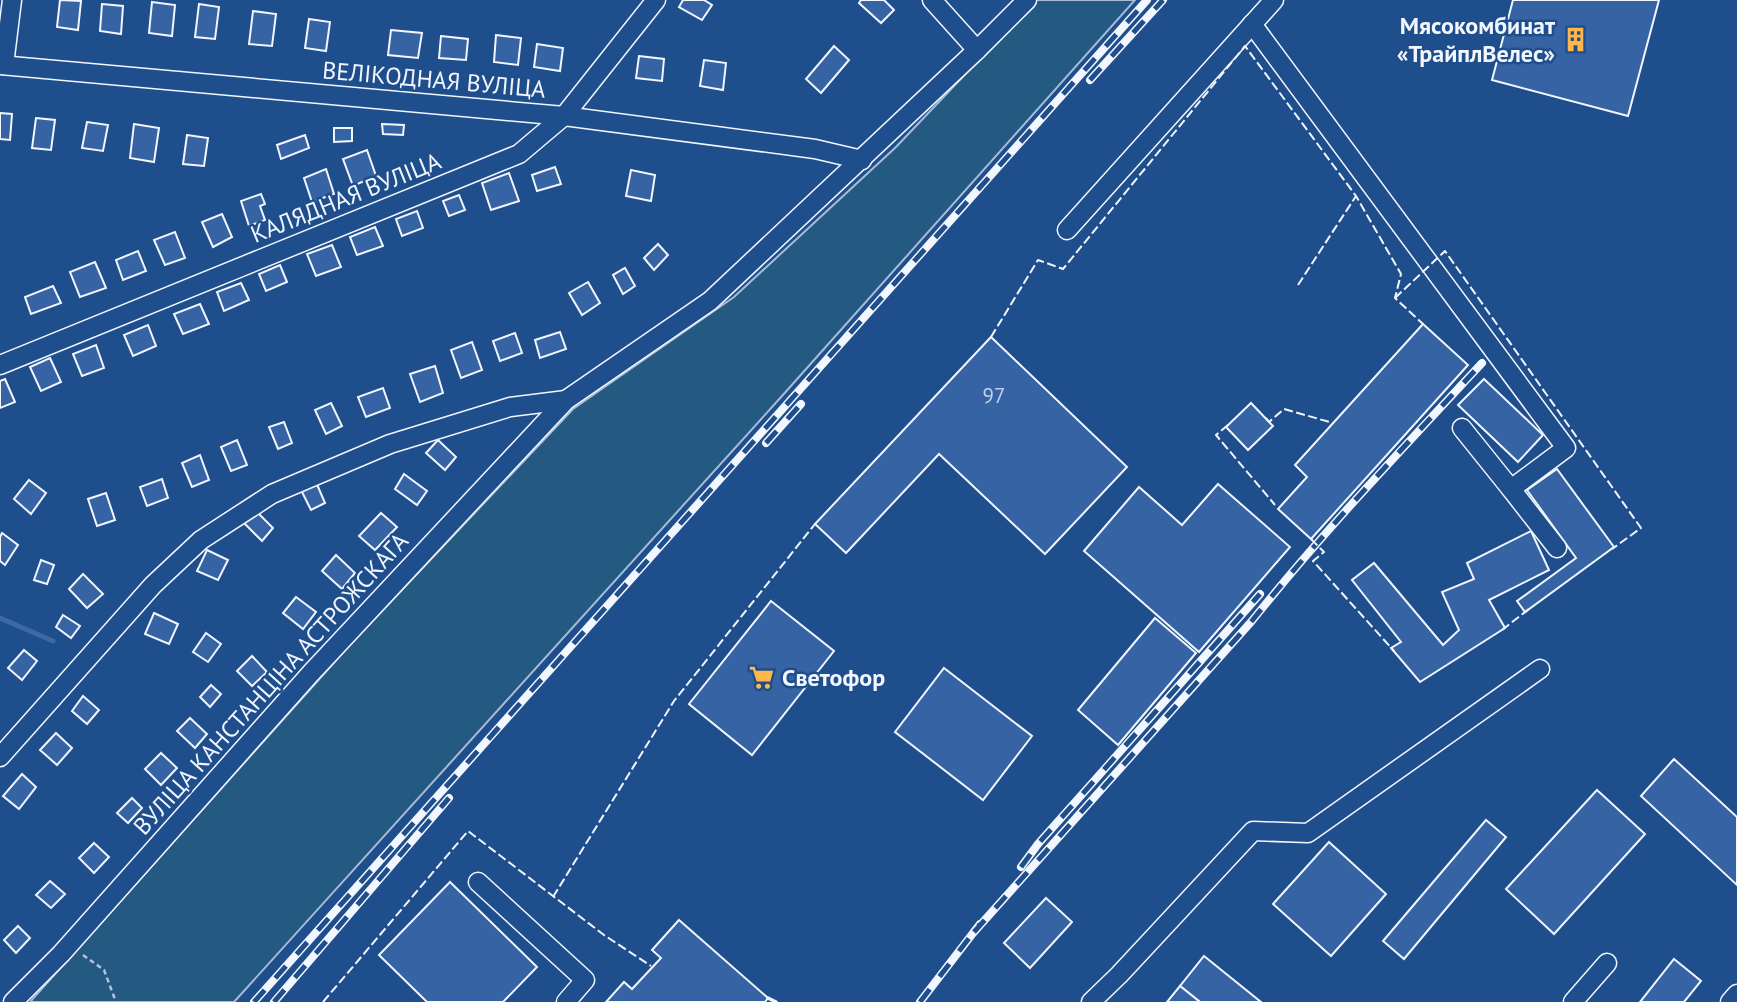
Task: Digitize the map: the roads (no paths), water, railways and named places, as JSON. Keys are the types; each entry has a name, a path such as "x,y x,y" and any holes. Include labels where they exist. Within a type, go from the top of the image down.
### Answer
{"street":[{"path":"2,65 12,0"},
{"name":"КАЛЯДНАЯ ВУЛІЦА","path":"5,360 519,154 565,116 656,0"},
{"path":"932,0 977,50"},
{"name":"ВУЛІЦА КАНСТАНЦІНА АСТРОЖСКАГА","path":"12,1002 61,954 311,673 566,400 710,301 862,160 1027,0"},
{"path":"1067,230 1274,0"},
{"path":"1252,24 1566,448 1511,489"},
{"name":"ВЕЛІКОДНАЯ ВУЛІЦА","path":"2,65 565,116 815,149 862,160"},
{"name":"ВУЛІЦА КАНСТАНЦІНА АСТРОЖСКАГА","path":"0,757 153,585 201,540 272,494 390,444 510,407 566,400"},
{"path":"1462,428 1557,548"},
{"path":"1091,1002 1253,831 1308,833 1540,669"},
{"path":"478,882 585,980 566,1002"},
{"path":"1573,1002 1607,963"},
{"path":"0,993 12,1002"},
{"path":"1730,1002 1737,994"}],"waterway":[{"path":"0,618 53,641"}],"railway":[{"path":"254,1002 1147,0"},
{"path":"1090,80 1163,0"},
{"path":"974,932 1251,622 1335,523 1482,363"},
{"path":"766,443 801,404"},
{"path":"1021,867 1038,844 1260,594"},
{"path":"274,1002 449,798"},
{"path":"920,1002 980,924"}],"place":[{"name":"Мясокомбинат «ТрайплВелес»","path":"1575,40"},
{"name":"Светофор","path":"762,678"}]}
